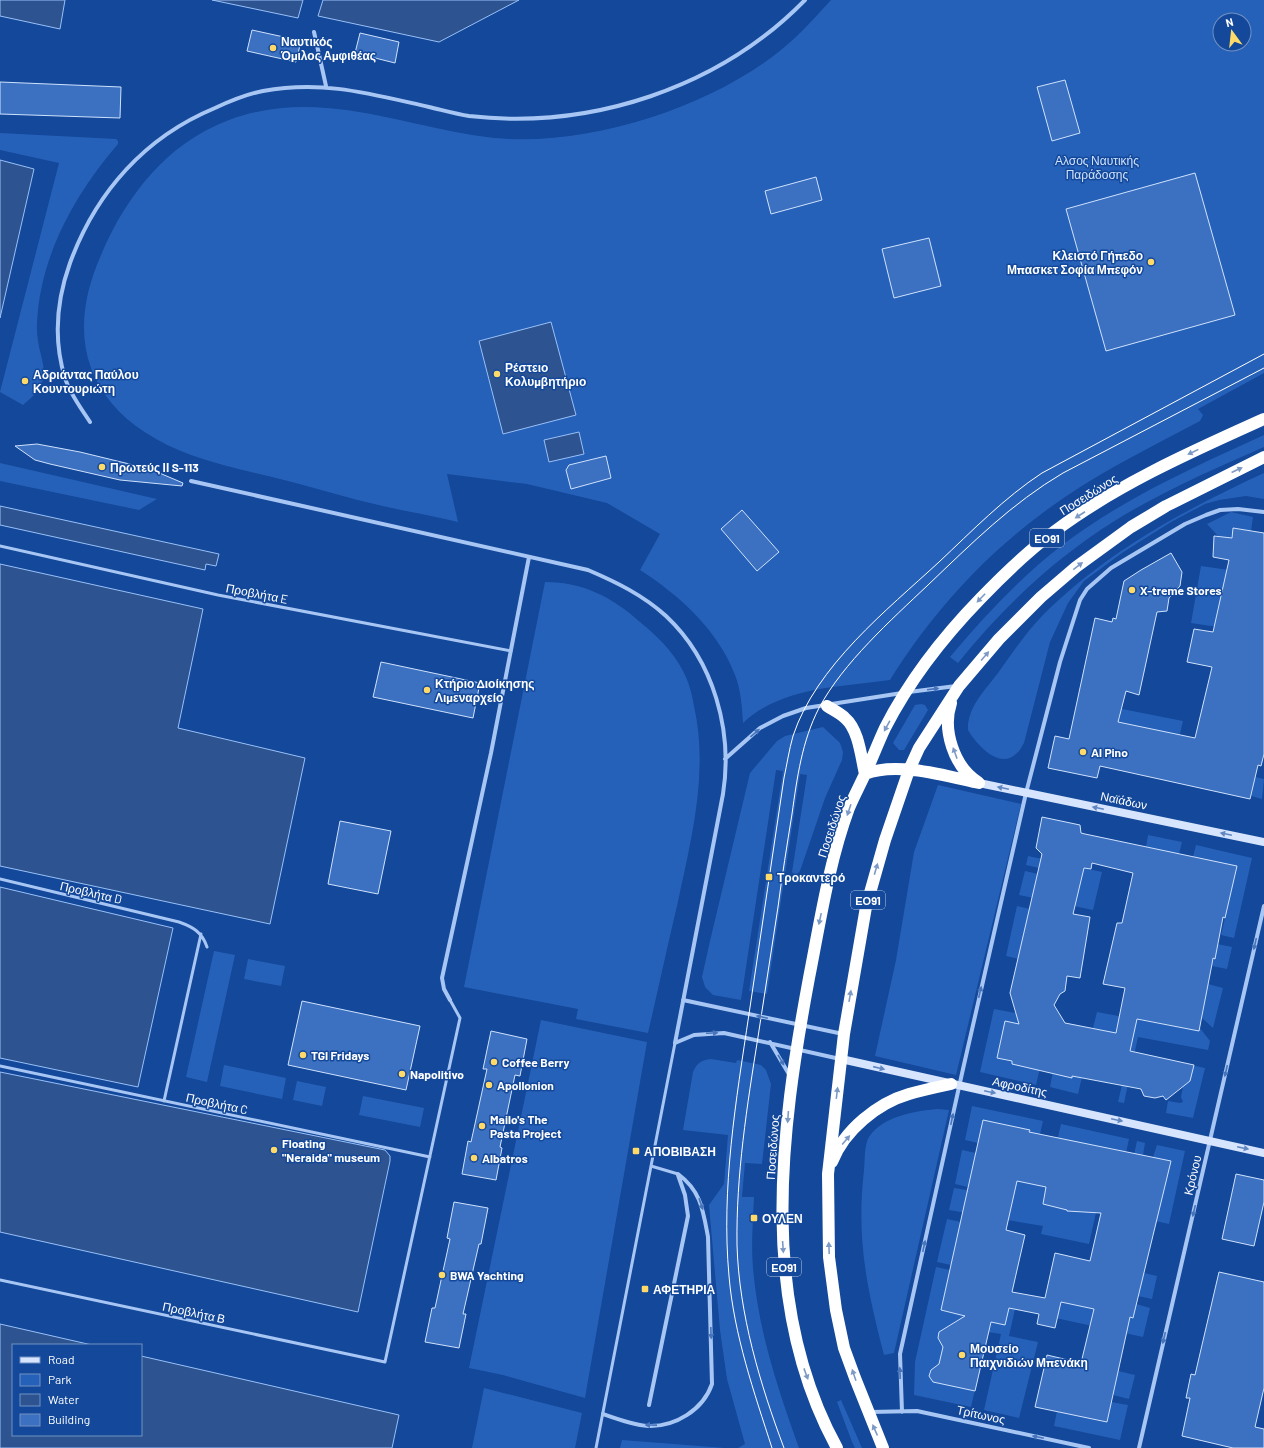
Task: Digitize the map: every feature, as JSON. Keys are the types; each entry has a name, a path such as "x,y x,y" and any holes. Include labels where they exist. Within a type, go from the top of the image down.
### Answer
{"highway":[{"path":"1228,435 1264,410"},
{"name":"Ποσειδώνος","path":"838,1448 825,1426 804,1370 794,1329 784,1270 782,1238 783,1194 791,1078 828,881 849,808 885,728 907,692 943,641 979,600 1017,562 1051,535 1136,480 1264,419"},
{"name":"ΕΟ91","path":"883,1448 867,1412 844,1348 836,1310 829,1257 828,1174 844,1034 866,907 885,840 909,770 919,748 959,686 1020,617 1076,567 1130,528 1166,506 1264,457"},
{"path":"959,686 948,714 949,736 962,768 969,777 979,783"},
{"path":"827,706 846,719 850,724 857,740 865,774 872,771 909,770 979,783"},
{"path":"828,1174 842,1144 862,1121 876,1110 908,1094 955,1084"}],"street":[{"path":"90,422 65,380 58,347 56,324 60,297 75,251 86,226 101,201 120,176 143,152 163,136 198,115 261,92 290,87 326,86 468,116 522,118 560,116 602,109 634,102 667,92 725,64 785,20 804,0"},
{"path":"314,32 326,86"},
{"path":"191,481 588,570 616,582 643,598 666,617 685,639 702,664 714,690 722,721 726,759 723,794 675,1043"},
{"path":"902,1412 900,1354 955,1084 1026,793 1074,616 1087,589 1111,568 1179,528 1220,510 1238,509 1263,512"},
{"path":"450,1000 444,989 442,978 511,651 529,557"},
{"path":"726,759 760,728 771,721 796,711 907,692 959,686"},
{"name":"Ναϊάδων","path":"979,783 1264,842"},
{"name":"Κρόνου","path":"1139,1448 1264,906"},
{"path":"683,1000 844,1034"},
{"name":"Αφροδίτης","path":"675,1043 694,1035 714,1032 770,1042 1264,1153"},
{"path":"770,1042 791,1078"},
{"path":"649,1405 688,1216 685,1194 678,1174"},
{"path":"603,1414 641,1425 668,1424 692,1412 704,1399 712,1384 708,1237 704,1213 697,1193 688,1182 678,1174"},
{"name":"Τρίτωνος","path":"867,1412 917,1411 1090,1448"}],"lane":[{"name":"Προβλήτα E","path":"0,546 218,595 511,651"},
{"name":"Προβλήτα D","path":"0,879 179,922 195,929 201,934"},
{"path":"201,934 208,947"},
{"path":"164,1101 201,934"},
{"path":"430,1157 460,1018 450,1000"},
{"path":"596,1448 675,1043"},
{"name":"Προβλήτα C","path":"0,1066 430,1157"},
{"name":"Προβλήτα Β","path":"0,1280 385,1362 430,1157"},
{"path":"651,1166 678,1174"}],"green space":[{"name":"Αλσος Ναυτικής Παράδοσης","path":"831,0 1264,0 1264,373 1198,409 1203,415 1200,421 1139,453 1078,488 1018,532 997,550 958,590 922,634 890,680 832,687 793,695 758,711 743,723 739,687 728,659 718,643 708,629 683,602 640,570 660,534 607,503 527,484 447,474 458,522 395,509 225,466 191,455 158,440 131,422 110,401 95,378 86,351 84,321 89,289 101,255 123,212 136,192 151,174 186,142 207,130 229,120 261,111 293,107 355,111 479,136 515,139 553,138 593,132 632,123 671,111 708,95 742,77 772,57 803,30"},
{"path":"0,133 116,139 118,141 118,144 102,163 74,205 62,227 53,250 45,274 37,323 37,336 44,367 44,376 41,385 23,405 0,392 59,163 0,150"},
{"path":"1264,435 1264,447 1152,499 1109,524 1089,538 1071,551 1019,596 987,629 958,663 950,657 997,604 1048,556 1086,528 1107,514 1151,489"},
{"path":"0,463 157,499 139,510 0,481"},
{"path":"1264,473 1264,499 1246,496 1219,500 1205,504 1171,522 1122,553 1084,581 1068,603 1050,642 1024,743 1020,750 1010,758 1003,759 989,754 977,742 968,730 968,722 970,714 978,700 1025,636 1043,615 1067,592 1093,571 1147,534 1205,502"},
{"path":"1231,512 1253,517 1251,531 1233,528 1231,539 1218,536 1207,524"},
{"path":"1201,566 1264,575 1226,575 1216,618 1264,634 1191,623"},
{"path":"545,582 584,588 608,598 619,605 646,627 669,650 685,675 692,697 698,731 700,756 696,806 682,881 648,1033 576,1019 578,1009 464,987"},
{"path":"915,705 925,705 928,710 904,750 899,750 893,743"},
{"path":"1117,708 1183,721 1169,781 1164,780 1172,734 1123,723 1120,737 1107,768 1105,767"},
{"path":"823,727 840,743 843,752 842,760 825,798 800,871 797,874 794,874 792,872 807,775 800,774 767,994 749,991 783,771 776,770 741,1000 713,995 705,987 702,977 750,773 777,741 785,736"},
{"path":"1255,777 1264,779 1262,799 1251,796"},
{"path":"938,785 1021,804 956,1075 875,1056 896,960 914,852"},
{"path":"1148,835 1182,842 1179,854 1146,847"},
{"path":"1196,845 1252,858 1234,938 1221,935 1237,866 1193,857"},
{"path":"1028,856 1102,872 1093,910 1019,895 1025,871 1038,874 1039,868 1026,865"},
{"path":"1017,906 1030,909 1019,959 1006,956"},
{"path":"1217,944 1232,947 1227,969 1212,966"},
{"path":"214,951 235,955 207,1082 186,1077"},
{"path":"248,959 285,966 281,986 244,979"},
{"path":"1208,984 1223,988 1213,1028 1202,1018"},
{"path":"994,1009 1093,1028 1097,1012 1199,1031 1200,1028 1210,1041 1208,1050 1138,1037 1124,1103 1118,1102 1132,1042 1107,1036 1082,1077 1078,1094 1050,1087 1053,1071 1040,1068 1036,1085 980,1072"},
{"path":"541,1020 647,1042 585,1398 503,1375 469,1368"},
{"path":"711,1059 736,1063 737,1060 761,1065 766,1070 771,1084 762,1164 745,1163 742,1197 754,1197 752,1259 759,1314 770,1359 799,1448 738,1448 745,1444 727,1379 720,1330 709,1205 724,1184 728,1135 683,1130 693,1072 700,1062"},
{"path":"224,1065 286,1078 282,1099 220,1086"},
{"path":"1191,1065 1205,1068 1193,1118 1166,1113 1168,1101 1183,1102 1181,1097 1184,1082 1190,1080 1193,1067"},
{"path":"297,1081 326,1087 322,1106 293,1100"},
{"path":"363,1096 424,1108 420,1127 359,1115"},
{"path":"972,1106 1043,1121 1036,1152 1050,1172 1061,1124 1129,1139 1121,1176 1129,1178 1137,1141 1145,1143 1143,1155 1153,1157 1157,1145 1185,1151 1169,1224 1097,1208 1089,1244 1041,1234 1043,1226 949,1210 954,1188 967,1190 968,1187 955,1184 962,1150 976,1153 1026,1148 1030,1130 978,1143 965,1140"},
{"path":"937,1109 949,1110 894,1353 884,1355 868,1286 862,1241 861,1219 866,1144 867,1140 875,1130 891,1119 919,1111"},
{"path":"947,1219 961,1222 951,1265 937,1262"},
{"path":"936,1267 950,1270 941,1310 1005,1325 1009,1307 1015,1309 1009,1336 1038,1342 1019,1418 984,1410 1001,1334 988,1332 971,1407 914,1395 915,1362"},
{"path":"1144,1273 1157,1276 1152,1299 1138,1296"},
{"path":"1054,1300 1133,1318 1136,1304 1150,1308 1143,1337 1051,1317"},
{"path":"1118,1371 1135,1375 1129,1399 1113,1395"},
{"path":"484,1388 582,1413 575,1448 472,1448"},
{"path":"841,1400 862,1448 855,1448 852,1442 837,1402"},
{"path":"1111,1402 1128,1405 1120,1440 1054,1426 1057,1411 1107,1422"},
{"path":"622,1440 725,1448 620,1448"}],"water":[{"path":"0,0 65,0 60,29 0,16"},
{"path":"212,0 303,0 298,18"},
{"path":"323,0 519,0 439,42 318,16"},
{"path":"0,160 34,169 0,318"},
{"path":"551,322 576,415 503,434 479,341"},
{"path":"579,432 584,454 549,462 544,440"},
{"path":"0,506 219,554 216,566 206,564 205,570 0,525"},
{"path":"0,564 203,609 178,728 305,758 270,924 0,866"},
{"path":"0,887 173,928 138,1087 0,1058"},
{"path":"0,1072 385,1150 390,1156 390,1161 358,1312 0,1232"},
{"path":"0,1324 88,1344 12,1344 12,1436 142,1436 142,1356 399,1415 392,1448 0,1448"}],"building":[{"name":"Ναυτικός Όμιλος Αμφιθέας","path":"252,30 293,39 292,43 300,45 296,62 247,51"},
{"name":"Ναυτικός Όμιλος Αμφιθέας","path":"360,33 399,42 395,63 355,53"},
{"path":"1065,80 1080,133 1052,141 1037,87"},
{"path":"0,82 121,87 120,118 0,114"},
{"name":"Κλειστό Γήπεδο Μπασκετ Σοφία Μπεφόν","path":"1195,173 1235,315 1106,351 1066,209"},
{"path":"816,177 822,200 771,214 765,191"},
{"path":"929,238 941,286 894,298 882,249"},
{"name":"Πρωτεύς ΙΙ S-113","path":"37,444 80,452 150,469 183,483 182,486 120,480 35,460 15,446"},
{"path":"606,456 611,478 571,489 566,470 569,465"},
{"path":"742,510 779,552 757,571 721,529"},
{"path":"1233,528 1264,533 1264,754 1261,766 1258,765 1250,799 1100,766 1097,778 1048,768 1055,736 1069,739 1095,618 1112,622 1113,618 1116,619 1124,581 1171,553 1182,572 1180,586 1169,598 1167,611 1157,612 1139,695 1126,691 1118,722 1195,738 1212,667 1187,662 1194,629 1213,632 1229,560 1213,557 1214,536 1232,538"},
{"name":"Κτήριο Διοίκησης Λιμεναρχείο","path":"381,662 480,683 473,718 373,697"},
{"path":"1042,817 1080,825 1081,833 1237,866 1225,918 1223,917 1215,959 1213,958 1199,1031 1137,1019 1130,1051 1194,1065 1190,1081 1166,1100 1163,1096 1155,1098 1144,1096 1141,1089 1072,1076 1072,1078 1012,1064 1012,1061 997,1058 1005,1021 1019,1024 1010,993 1042,854 1036,848","holes":["1092,863 1133,873 1122,923 1117,923 1103,984 1125,988 1116,1033 1065,1023 1054,1005 1060,994 1065,991 1067,976 1080,978 1090,917 1073,914 1084,868 1091,869"]},
{"path":"340,821 391,831 378,894 328,884"},
{"path":"302,1001 420,1026 406,1090 288,1065"},
{"path":"491,1031 527,1039 520,1076 515,1075 500,1147 502,1148 496,1180 462,1174 468,1141 471,1142 487,1069 483,1069"},
{"path":"983,1120 1030,1130 1029,1132 1171,1161 1133,1318 1130,1317 1107,1422 1035,1407 1047,1355 1081,1363 1094,1309 1061,1302 1055,1328 1037,1324 1039,1314 1009,1308 1005,1325 991,1322 975,1391 933,1382 929,1376 931,1370 939,1364 943,1347 938,1338 939,1332 965,1316 941,1310","holes":["1017,1181 1046,1187 1043,1204 1067,1211 1101,1213 1090,1261 1055,1253 1045,1298 1012,1292 1025,1235 1006,1230"]},
{"path":"1236,1174 1264,1180 1264,1202 1254,1246 1222,1239"},
{"path":"454,1202 488,1208 481,1244 479,1244 463,1314 466,1314 459,1348 425,1342 432,1308 435,1308 450,1239 447,1238"},
{"path":"1219,1272 1264,1282 1264,1388 1255,1427 1264,1429 1264,1448 1233,1448 1182,1436 1190,1398 1186,1398 1191,1374 1195,1375"}],"tram line":[{"path":"772,1448 758,1406 735,1320 729,1276 727,1243 728,1177 739,1079 784,778 793,736 804,710 818,686 855,641 897,600 1015,493 1042,473 1264,354"},
{"path":"784,1448 759,1374 746,1323 737,1245 738,1193 746,1115 796,787 804,747 813,721 829,691 854,659 869,643 960,554 1026,497 1063,473 1264,368"}],"place":[{"name":"Ναυτικός Όμιλος Αμφιθέας","path":"273,48"},
{"name":"Κλειστό Γήπεδο Μπασκετ Σοφία Μπεφόν","path":"1151,262"},
{"name":"Ρέστειο Κολυμβητήριο","path":"497,374"},
{"name":"Αδριάντας Παύλου Κουντουριώτη","path":"25,381"},
{"name":"Πρωτεύς ΙΙ S-113","path":"102,467"},
{"name":"X-treme Stores","path":"1132,590"},
{"name":"Κτήριο Διοίκησης Λιμεναρχείο","path":"427,690"},
{"name":"Al Pino","path":"1083,752"},
{"name":"Τροκαντερό","path":"769,877"},
{"name":"TGI Fridays","path":"303,1055"},
{"name":"Coffee Berry","path":"494,1062"},
{"name":"Napolitivo","path":"402,1074"},
{"name":"Apollonion","path":"489,1085"},
{"name":"Mailo's The Pasta Project","path":"482,1126"},
{"name":"Floating \"Neraida\" museum","path":"274,1150"},
{"name":"ΑΠΟΒΙΒΑΣΗ","path":"636,1151"},
{"name":"Albatros","path":"474,1158"},
{"name":"ΟΥΛΕΝ","path":"754,1218"},
{"name":"BWA Yachting","path":"442,1275"},
{"name":"ΑΦΕΤΗΡΙΑ","path":"645,1289"},
{"name":"Μουσείο Παιχνιδιών Μπενάκη","path":"962,1355"}]}
